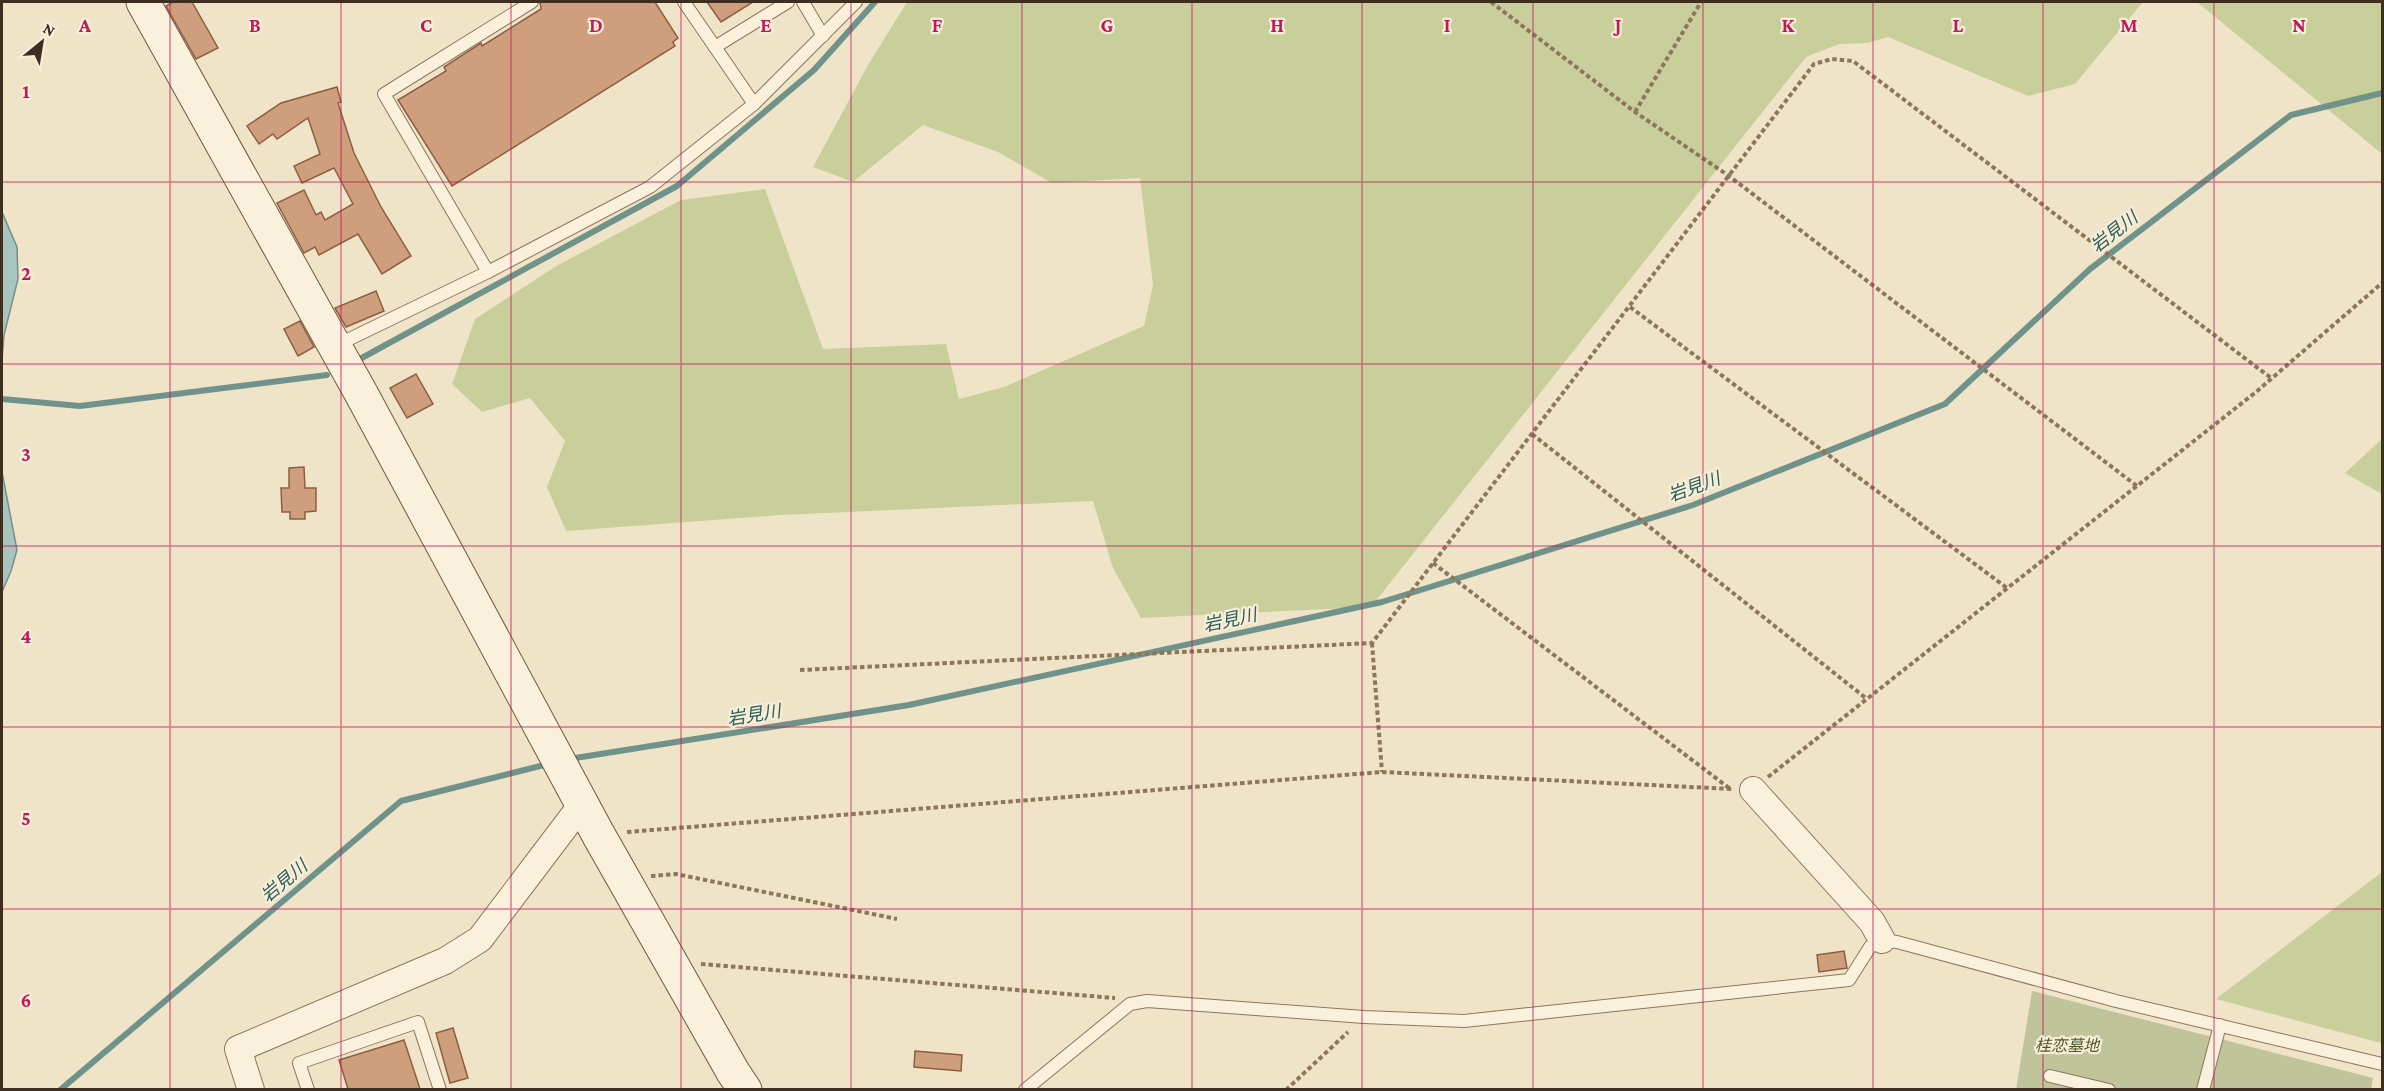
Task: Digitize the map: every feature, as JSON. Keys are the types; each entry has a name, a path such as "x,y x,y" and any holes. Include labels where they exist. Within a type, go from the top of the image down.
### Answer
{"street":[{"path":"143,2 334,346 598,834 733,1072 746,1089"},
{"path":"1741,789 1872,922 1882,940"},
{"path":"250,1089 238,1048 445,961 480,939 583,803"}],"lane":[{"path":"488,272 384,94 532,2"},
{"path":"684,2 754,104"},
{"path":"715,47 788,2"},
{"path":"803,2 823,36"},
{"path":"334,346 488,272 650,187 754,104 856,2"},
{"path":"1025,1089 1130,1004 1147,1001 1364,1017 1464,1021 1850,980 1870,947 1882,940 1897,942 2116,1001 2382,1064"},
{"path":"308,1089 299,1063 418,1022 440,1089"},
{"path":"2203,1089 2220,1025"},
{"path":"2050,1076 2109,1089"}],"path":[{"path":"1491,2 1635,112 1729,176 2137,486"},
{"path":"1635,112 1701,2"},
{"path":"1382,772 1372,643 1814,64 1832,59 1853,61 2271,378"},
{"path":"598,834 1382,772 1741,789 1867,699 2137,486 2271,378 2382,283"},
{"path":"1630,307 2007,588"},
{"path":"1532,434 1867,699"},
{"path":"1433,563 1741,789"},
{"path":"800,670 1372,643"},
{"path":"623,878 676,874 897,919"},
{"path":"671,961 1111,996 1130,1004"},
{"path":"1286,1089 1364,1017"}],"green space":[{"path":"907,2 2143,2 2075,84 2028,96 1888,37 1867,43 1839,44 1806,57 1371,607 1141,618 1113,568 1093,501 781,515 566,531 547,487 565,441 530,398 482,412 452,384 475,319 558,265 681,200 765,189 823,349 946,344 959,399 1004,387 1144,326 1153,285 1140,178 1052,183 998,152 923,125 853,182 813,167 868,65"},
{"path":"2197,2 2382,2 2382,154"},
{"path":"2382,439 2382,494 2345,473"},
{"path":"2382,872 2381,1043 2216,999"},
{"name":"桂恋墓地","path":"2032,991 2373,1078 2371,1090 2016,1090"}],"water":[{"path":"2,212 17,247 18,279 4,335 2,360"},
{"path":"2,472 17,550 2,592"}],"building":[{"path":"173,2 192,2 218,48 196,59 166,6"},
{"path":"540,2 655,2 678,38 673,42 675,46 452,186 398,100 446,71 444,67 481,43 482,46 541,9"},
{"path":"707,2 753,2 721,22"},
{"path":"337,87 341,102 338,103 354,153 381,207 411,256 382,274 358,234 319,255 315,247 304,253 277,203 304,190 316,215 321,212 325,220 353,204 334,168 302,183 294,166 320,154 308,118 277,139 273,134 259,144 247,126 281,103"},
{"path":"376,291 384,311 346,327 335,308"},
{"path":"300,321 314,347 298,356 284,329"},
{"path":"416,374 433,404 407,418 390,388"},
{"path":"304,467 305,488 316,488 316,511 305,512 305,519 290,519 290,512 282,512 281,488 289,488 289,468"},
{"path":"1844,951 1847,968 1819,972 1817,955"},
{"path":"453,1028 468,1078 450,1083 436,1033"},
{"path":"404,1040 420,1089 348,1089 339,1060"},
{"path":"915,1051 962,1055 961,1071 914,1067"}],"waterway":[{"path":"358,360 677,186 814,70 875,2"},
{"name":"岩見川","path":"569,759 909,705 1382,602 1693,505 1945,404 2090,269 2291,115 2382,93"},
{"path":"2,399 80,406 327,375"},
{"name":"岩見川","path":"60,1090 401,801 548,764"}]}
